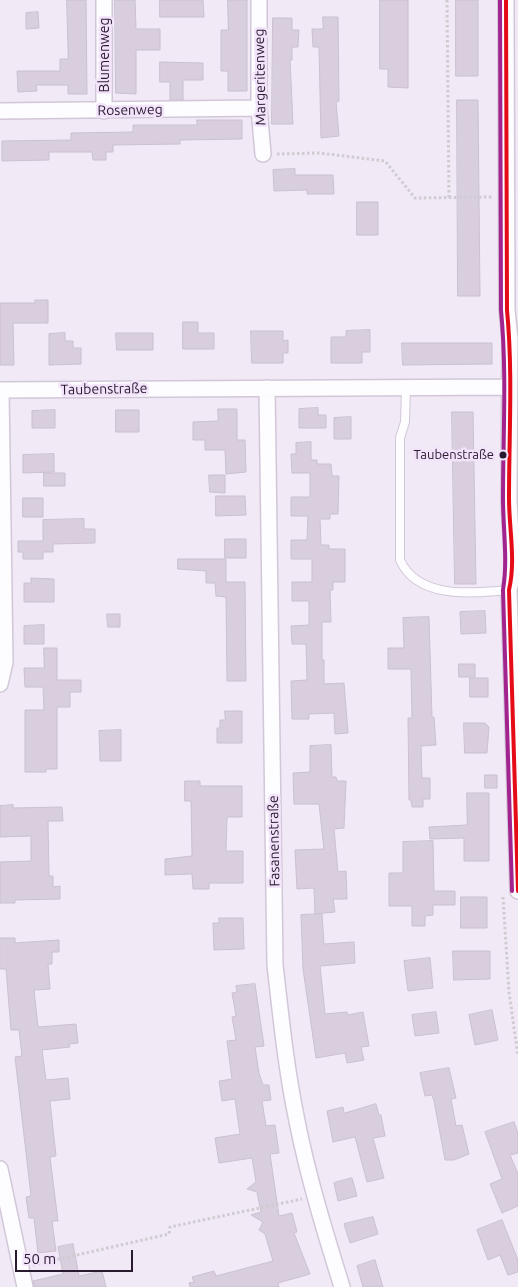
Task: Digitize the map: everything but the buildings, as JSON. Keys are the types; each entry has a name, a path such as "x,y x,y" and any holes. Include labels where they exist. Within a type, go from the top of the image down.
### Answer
{"street":[{"name":"Blumenweg","path":"104,0 104,111"},
{"name":"Margeritenweg","path":"259,0 259,108 263,154"},
{"path":"506,0 508,388 516,573 509,590 516,728 518,891"},
{"name":"Rosenweg","path":"0,111 259,108"},
{"name":"Fasanenstraße","path":"267,388 275,965 283,1044 297,1122 342,1287"},
{"name":"Taubenstraße","path":"0,390 508,388"},
{"path":"0,390 5,662 0,684"},
{"path":"0,1169 25,1287"}],"lane":[{"path":"406,388 405,422 400,438 400,560 403,568 409,575 436,590 509,590"}],"path":[{"path":"447,0 449,198"},
{"path":"263,154 320,153 385,161 415,198 493,197"},
{"path":"21,1268 169,1234 170,1227 316,1196"}],"transit line":[{"path":"500,0 501,310 504,380 503,498 505,556 503,590 512,891"},
{"path":"506,0 507,310 510,380 509,498 512,556 509,590 518,891"}],"place":[{"name":"Taubenstraße","path":"503,455"}]}
